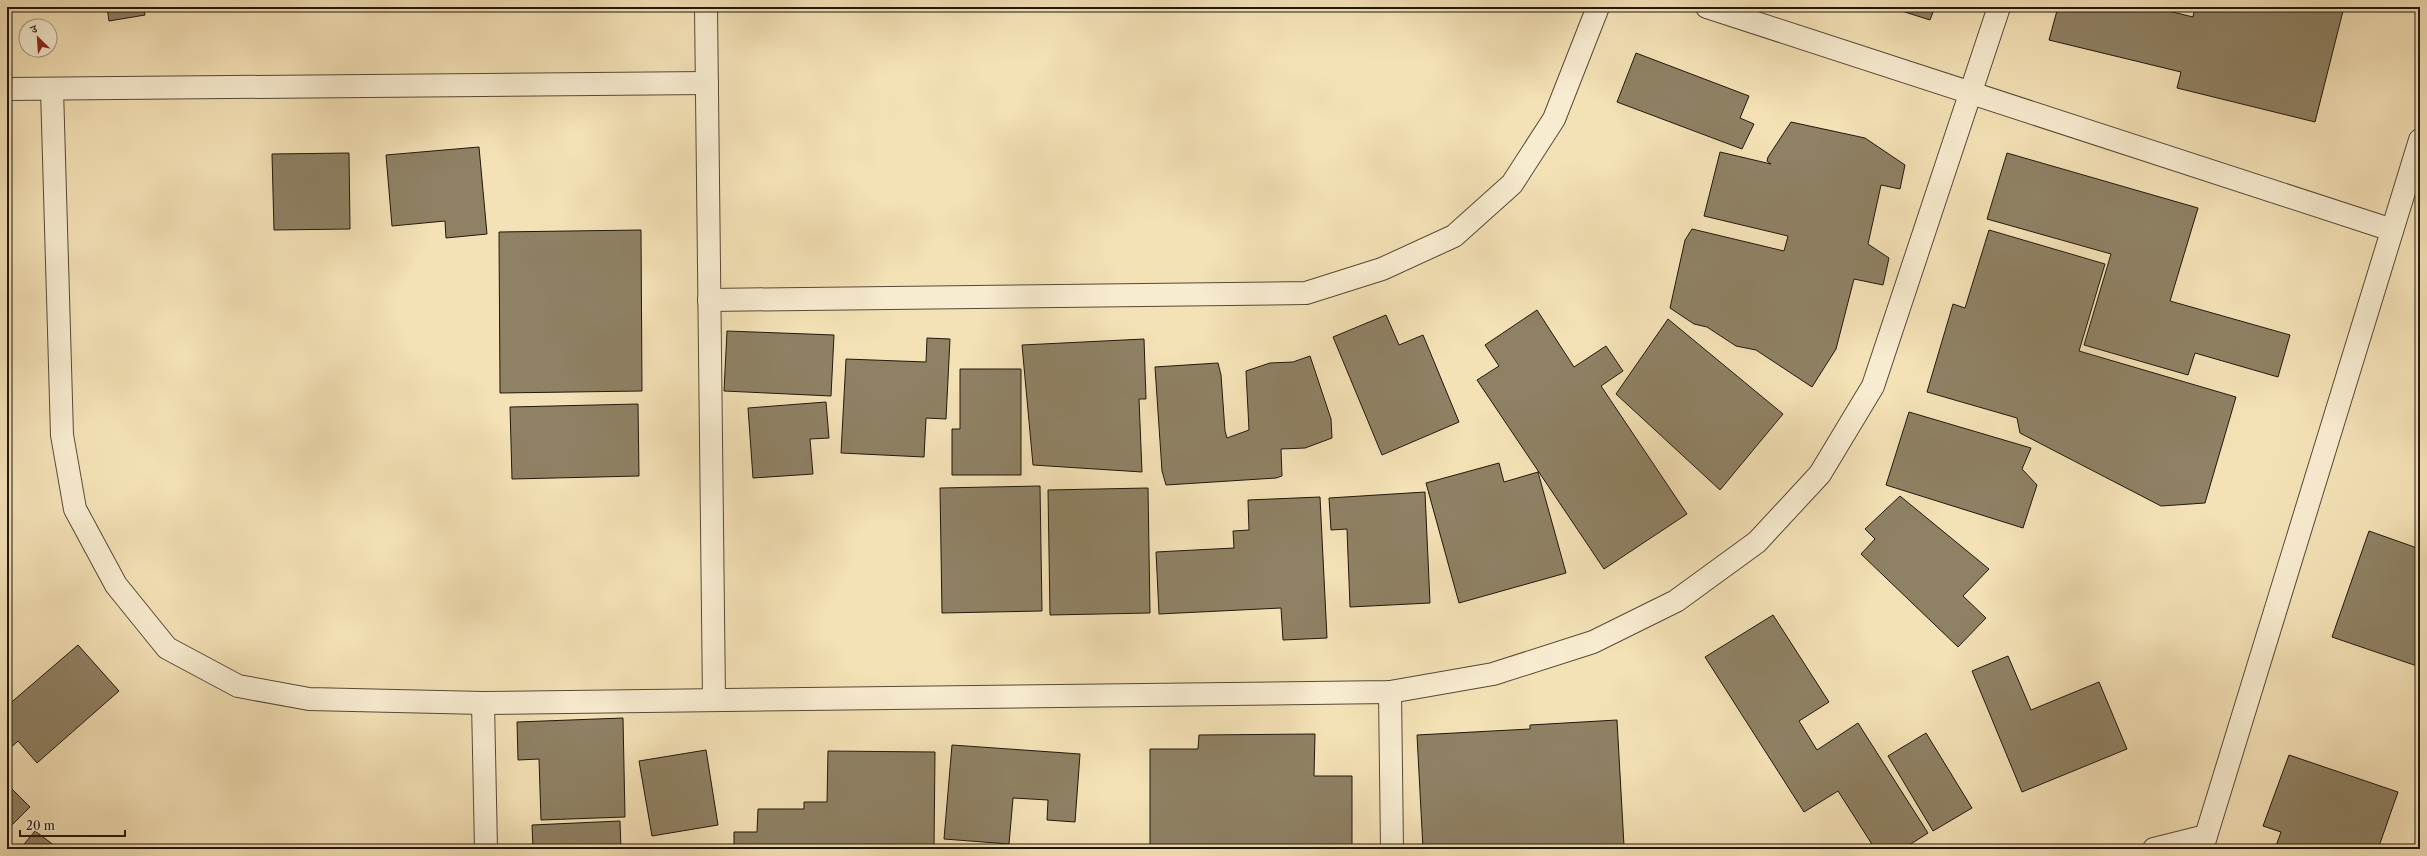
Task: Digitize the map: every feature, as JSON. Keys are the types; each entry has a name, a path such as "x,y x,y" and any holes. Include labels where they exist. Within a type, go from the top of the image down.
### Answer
{"street":[{"path":"706,7 714,699"},
{"path":"709,300 1306,293 1382,270 1454,236 1512,184 1554,119 1598,7"},
{"path":"1707,7 1972,95 2392,230"},
{"path":"52,89 62,435 75,509 116,585 167,648 238,686 309,699 483,703 1390,692 1493,674 1593,642 1676,601 1757,542 1820,474 1873,386 1972,95 1999,7"},
{"path":"7,89 707,83"},
{"path":"2154,849 2204,842 2420,140"},
{"path":"1390,692 1392,849"},
{"path":"483,703 486,849"}],"building":[{"path":"107,7 143,7 145,15 109,21"},
{"path":"1889,7 1935,7 1930,20"},
{"path":"2058,7 2152,7 2193,17 2195,7 2344,7 2315,122 2177,88 2181,72 2049,40"},
{"path":"1636,53 1749,96 1740,118 1754,124 1742,149 1617,102"},
{"path":"1791,122 1865,138 1905,165 1900,189 1881,185 1868,244 1889,258 1883,285 1854,279 1836,349 1812,387 1756,350 1736,346 1707,327 1694,324 1670,308 1685,240 1692,229 1784,251 1788,236 1704,216 1720,152 1771,164 1767,161 1768,157"},
{"path":"479,147 487,234 446,238 445,221 392,226 386,155"},
{"path":"349,153 350,229 274,230 272,154"},
{"path":"2007,153 2198,208 2170,301 2290,335 2278,377 2195,353 2188,375 2084,345 2111,254 1987,219"},
{"path":"641,230 642,391 500,393 499,232"},
{"path":"1989,230 2105,264 2079,351 2236,397 2205,503 2161,506 2020,433 2017,418 1927,392 1953,304 1965,308"},
{"path":"1537,310 1574,367 1606,346 1623,371 1601,386 1687,514 1604,569 1477,380 1499,366 1485,345"},
{"path":"1386,315 1399,345 1423,335 1459,422 1382,455 1333,337"},
{"path":"1668,319 1783,414 1720,490 1616,394"},
{"path":"727,331 834,335 831,396 724,391"},
{"path":"927,338 950,339 946,419 926,418 924,457 841,453 846,359 926,362"},
{"path":"1144,339 1146,399 1139,399 1142,472 1033,465 1022,345"},
{"path":"1310,356 1331,419 1332,438 1305,448 1281,449 1282,476 1276,478 1166,485 1162,471 1155,367 1218,363 1221,375 1225,431 1227,438 1249,430 1246,371 1270,363 1293,362"},
{"path":"960,369 1021,369 1021,475 952,475 952,429 960,429"},
{"path":"826,402 829,438 810,439 813,474 753,478 748,408"},
{"path":"638,404 639,476 512,479 510,407"},
{"path":"1909,412 2031,448 2022,469 2037,485 2023,528 1886,485"},
{"path":"1499,463 1504,482 1538,472 1566,573 1459,603 1426,483"},
{"path":"1040,486 1042,611 942,613 940,488"},
{"path":"1148,488 1150,613 1050,615 1048,490"},
{"path":"1425,492 1430,603 1350,607 1347,529 1331,530 1329,498"},
{"path":"1900,496 1989,569 1963,596 1986,618 1958,647 1861,554 1875,539 1865,529"},
{"path":"1320,497 1327,638 1283,640 1281,608 1159,614 1156,552 1234,548 1233,531 1249,530 1248,500"},
{"path":"2369,531 2420,549 2420,667 2332,637"},
{"path":"1773,615 1829,702 1799,721 1817,750 1858,723 1928,833 1903,849 1875,849 1838,791 1804,812 1705,657"},
{"path":"78,645 119,691 37,763 18,741 7,751 7,706"},
{"path":"2008,656 2031,710 2099,682 2127,749 2022,792 1972,671"},
{"path":"623,718 625,817 541,820 539,759 518,760 517,722"},
{"path":"1617,720 1624,846 1572,849 1423,849 1417,735 1530,729 1530,725"},
{"path":"1926,733 1972,808 1933,831 1888,756"},
{"path":"1315,734 1314,776 1352,776 1352,849 1150,849 1150,749 1198,749 1199,735"},
{"path":"952,745 1080,754 1075,822 1047,820 1048,800 1013,798 1009,844 944,839"},
{"path":"706,750 718,825 652,836 639,761"},
{"path":"828,751 935,752 934,849 734,849 734,832 757,832 758,809 804,809 804,802 827,802"},
{"path":"2289,755 2398,792 2378,849 2275,849 2281,832 2263,826"},
{"path":"7,784 30,807 7,830"},
{"path":"620,821 621,849 533,849 532,825"},
{"path":"35,831 59,849 20,849"}]}
